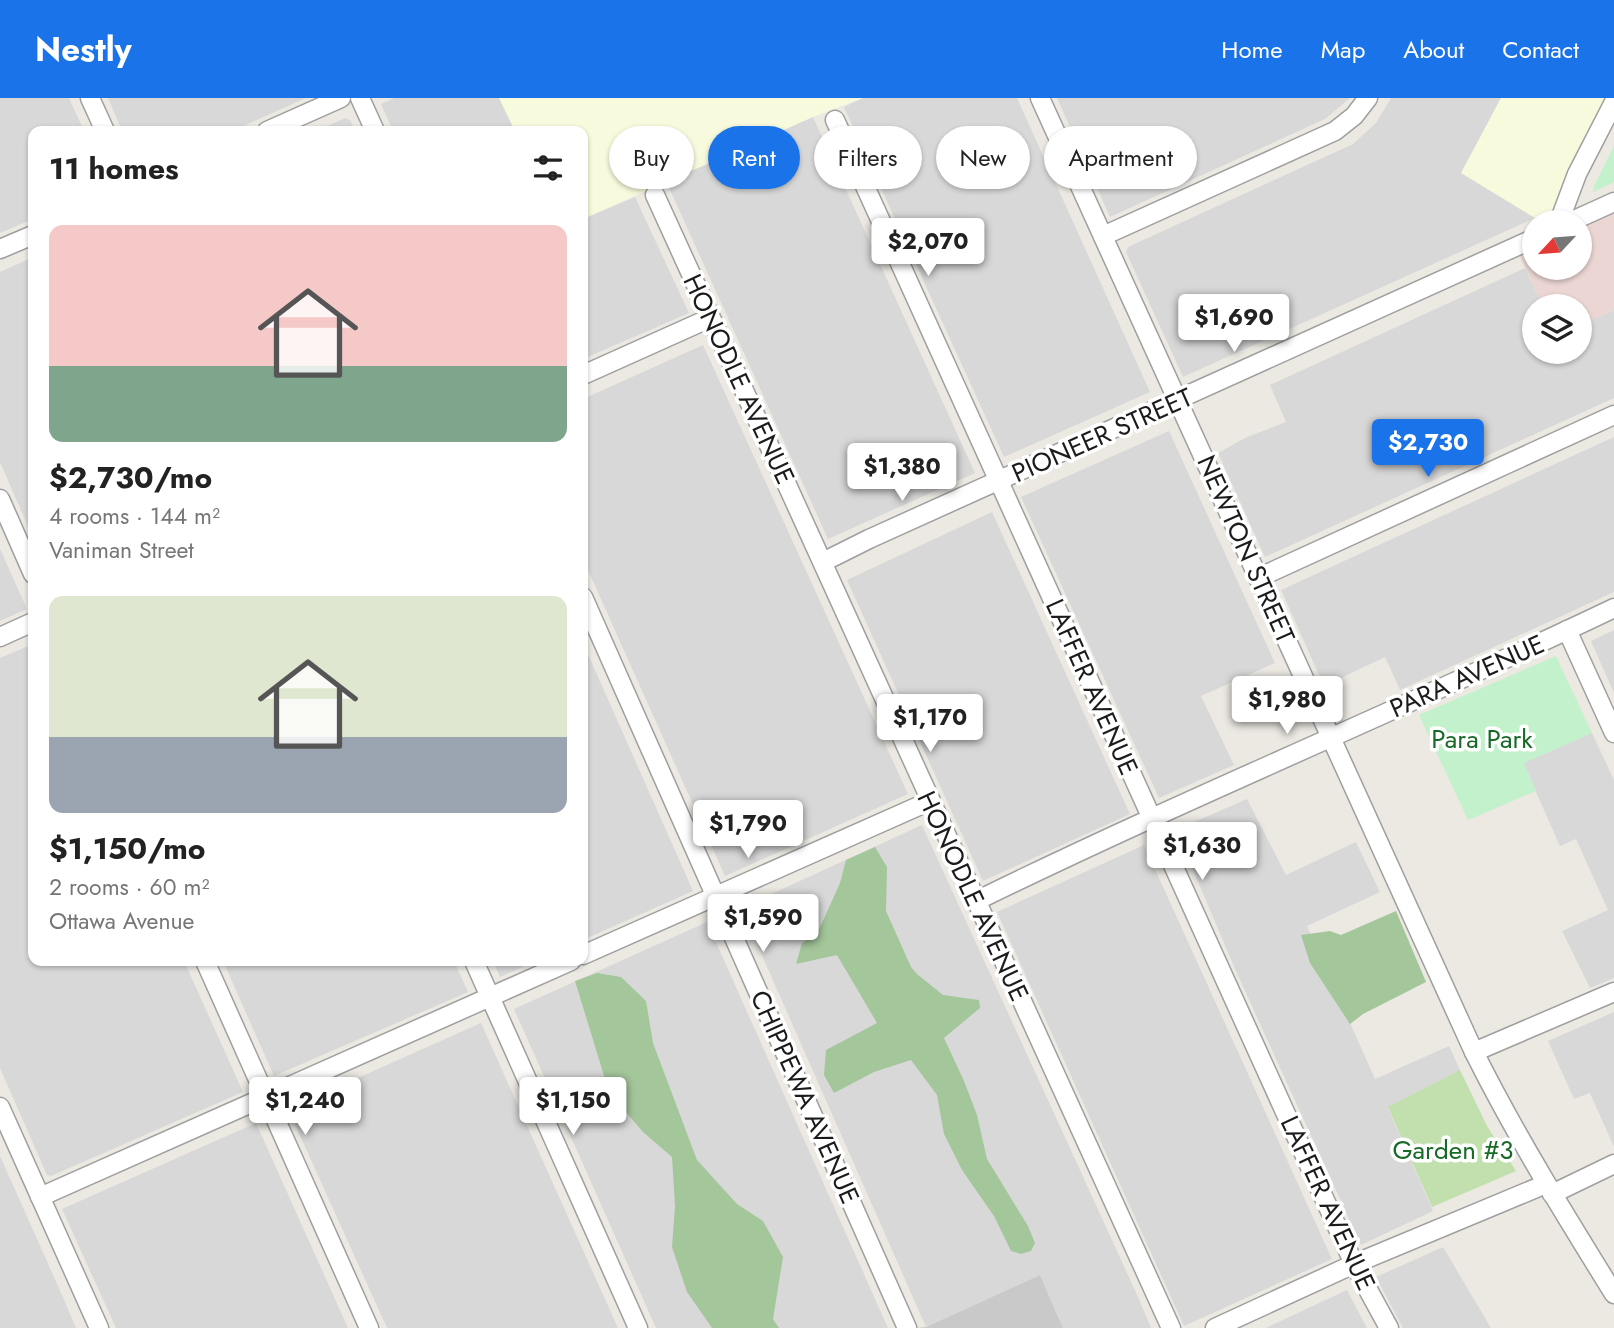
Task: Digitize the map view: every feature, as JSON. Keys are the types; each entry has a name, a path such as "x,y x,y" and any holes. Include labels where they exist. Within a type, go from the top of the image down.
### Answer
{"street":[{"path":"90,98 103,126"},
{"path":"278,126 341,98"},
{"path":"360,98 373,126"},
{"name":"NEWTON STREET","path":"1040,98 1474,1052 1549,1189 1614,1294"},
{"path":"1103,236 1335,131 1354,116 1368,98"},
{"path":"1564,210 1577,174 1614,102"},
{"name":"LAFFER AVENUE","path":"835,120 1354,1264 1389,1328"},
{"name":"HONODLE AVENUE","path":"655,195 1171,1328"},
{"path":"1592,212 1614,202"},
{"path":"0,249 28,237"},
{"name":"PIONEER STREET","path":"823,562 1522,244"},
{"path":"588,374 710,318"},
{"path":"1258,578 1614,415"},
{"path":"0,499 28,563"},
{"name":"CHIPPEWA AVENUE","path":"588,608 907,1328"},
{"name":"PARA AVENUE","path":"976,901 1152,817 1332,738 1614,608"},
{"path":"0,637 28,624"},
{"path":"1567,630 1614,733"},
{"path":"588,954 930,801"},
{"path":"207,966 369,1328"},
{"path":"476,966 638,1328"},
{"path":"40,1196 560,966"},
{"path":"1474,1052 1614,992"},
{"path":"0,1108 99,1328"},
{"path":"1214,1328 1354,1264 1614,1164"}],"shaded area":[{"path":"0,98 69,98 82,126 28,126 28,221 0,233"},
{"path":"108,98 306,98 243,126 120,126"},
{"path":"394,98 499,98 513,126 391,126 381,104"},
{"path":"499,98 863,98 793,126 708,126 708,164 694,170 694,126 609,126 609,189 651,189 588,217 588,126 513,126"},
{"path":"863,98 1017,98 1030,126 936,126 936,189 1030,189 1030,127 1044,158 1044,189 1058,189 1150,392 1004,457 881,189 922,189 922,126 853,126 844,107"},
{"path":"1057,98 1350,98 1325,119 1197,177 1197,126 1069,126"},
{"path":"1391,98 1501,98 1462,173 1522,210 1522,224 1183,377 1126,252 1128,247 1353,144 1376,123"},
{"path":"1501,98 1614,98 1564,210 1522,210 1461,173"},
{"path":"813,117 817,126 814,126 814,189 846,189 975,473 828,539 670,189 694,189 694,169 708,163 708,189 800,189 800,126 792,126"},
{"path":"345,118 350,120 353,126 327,126"},
{"path":"1098,189 1171,189 1110,217"},
{"path":"635,197 689,313 588,357 588,217"},
{"path":"1614,202 1614,310 1592,320 1592,294 1538,294 1531,280 1592,280 1592,215"},
{"path":"1522,244 1522,260 1516,247"},
{"path":"28,259 28,526 0,462 0,272"},
{"path":"1522,269 1522,280 1531,280 1537,294 1522,294 1522,364 1592,364 1592,320 1614,310 1614,398 1265,557 1218,453 1245,438 1286,422 1270,385"},
{"path":"703,345 908,794 725,876 588,570 588,397"},
{"path":"1169,431 1275,663 1201,696 1234,765 1159,798 1021,497"},
{"path":"1614,437 1614,592 1400,690 1385,657 1324,686 1281,590"},
{"path":"992,512 1130,814 983,881 847,580"},
{"path":"0,549 27,609 0,621"},
{"path":"1614,630 1614,693 1591,641"},
{"path":"28,646 28,966 186,966 243,1092 51,1176 47,1175 0,1068 0,658"},
{"path":"588,654 693,891 588,938"},
{"path":"1592,733 1614,780 1614,978 1590,988 1562,931 1608,910 1576,839 1560,846 1523,763"},
{"path":"1247,799 1286,875 1356,842 1380,892 1307,926 1375,1079 1449,1046 1460,1070 1388,1108 1433,1211 1361,1245 1235,969 1176,830"},
{"path":"922,825 1151,1328 1063,1328 1040,1275 926,1327 741,908"},
{"path":"1144,845 1332,1259 1184,1326 997,912"},
{"path":"707,922 888,1328 656,1328 514,1009"},
{"path":"225,966 456,966 468,992 274,1076"},
{"path":"495,966 525,966 500,977"},
{"path":"1614,1012 1614,1147 1590,1093 1574,1099 1548,1041"},
{"path":"481,1023 618,1328 387,1328 288,1109"},
{"path":"256,1123 348,1328 116,1328 62,1209"},
{"path":"0,1156 62,1295 76,1328 0,1328"},
{"path":"1443,1247 1491,1328 1403,1328 1376,1277"},
{"path":"1040,1275 1063,1328 915,1328 926,1327"},
{"path":"1347,1290 1367,1328 1266,1328"}],"green space":[{"path":"1614,146 1614,182 1593,192 1594,186"},
{"name":"Para Park","path":"1556,656 1592,733 1524,763 1536,791 1468,820 1419,715"},
{"path":"875,847 887,867 886,911 911,967 943,995 979,1000 980,1008 944,1038 977,1115 987,1159 1028,1226 1035,1243 1031,1251 1021,1254 1011,1251 994,1216 962,1170 944,1134 937,1095 911,1060 874,1072 834,1093 824,1075 826,1050 877,1023 837,955 796,964 802,943 817,934 840,883 846,860"},
{"path":"1396,911 1426,982 1363,1014 1350,1024 1310,963 1301,935 1330,931 1341,935"},
{"path":"597,973 621,977 646,1001 653,1043 697,1160 737,1204 763,1221 783,1257 773,1319 779,1328 712,1328 687,1292 672,1247 675,1206 672,1157 643,1132 609,1092 575,981"},
{"name":"Garden #3","path":"1460,1070 1487,1126 1516,1171 1432,1207 1388,1107"}]}
